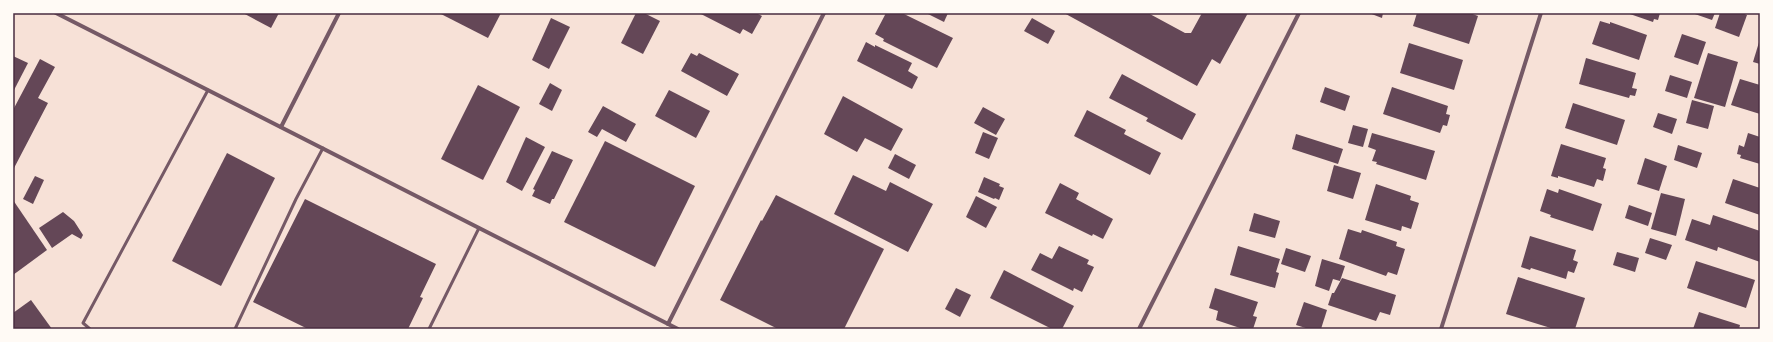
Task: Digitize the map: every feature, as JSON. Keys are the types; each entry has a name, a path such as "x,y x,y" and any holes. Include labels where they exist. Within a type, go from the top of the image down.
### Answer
{"street":[{"path":"56,13 678,329"},
{"path":"281,127 339,13"},
{"path":"668,324 824,13"},
{"path":"1139,329 1299,13"},
{"path":"1441,329 1541,13"}],"lane":[{"path":"90,329 83,322 208,90"},
{"path":"235,329 296,200 323,148"},
{"path":"429,329 479,228"}],"building":[{"path":"243,13 279,13 271,28"},
{"path":"439,13 501,13 488,38"},
{"path":"636,13 644,13 660,21 643,54 621,43"},
{"path":"699,13 756,13 762,16 752,34 743,29 740,34"},
{"path":"886,13 902,13 953,38 937,68 883,41 884,39 875,34"},
{"path":"926,13 948,13 944,22"},
{"path":"1064,13 1148,13 1185,33 1191,33 1202,13 1248,13 1220,64 1212,59 1197,86"},
{"path":"1369,13 1383,13 1382,18"},
{"path":"1417,13 1470,13 1478,16 1469,44 1413,26"},
{"path":"1627,13 1660,13 1658,20 1654,19 1653,22"},
{"path":"1692,13 1715,13 1712,20"},
{"path":"1720,13 1742,13 1747,15 1739,37 1715,28"},
{"path":"551,18 570,27 549,69 532,60"},
{"path":"1032,18 1055,31 1048,44 1024,31"},
{"path":"1600,21 1610,24 1610,22 1647,35 1639,60 1592,44"},
{"path":"1682,34 1706,42 1698,65 1674,57"},
{"path":"1760,39 1760,64 1753,62"},
{"path":"866,42 912,63 908,71 918,77 912,89 857,61"},
{"path":"1409,43 1463,60 1454,90 1400,73"},
{"path":"691,53 697,56 699,53 739,74 727,96 681,71"},
{"path":"1708,53 1738,62 1725,107 1694,98"},
{"path":"13,56 28,63 13,92"},
{"path":"1586,58 1636,73 1632,88 1637,89 1635,96 1630,95 1629,98 1579,84"},
{"path":"40,59 55,67 38,98 48,103 13,170 13,110"},
{"path":"1122,74 1196,114 1182,140 1146,121 1148,118 1109,98"},
{"path":"1670,75 1692,82 1687,98 1665,91"},
{"path":"1740,79 1760,85 1760,114 1731,105"},
{"path":"550,83 562,90 552,111 539,104"},
{"path":"478,85 520,107 483,180 441,159"},
{"path":"1325,87 1350,96 1345,111 1320,102"},
{"path":"1392,87 1448,106 1446,114 1450,115 1447,126 1443,125 1440,133 1383,114"},
{"path":"669,90 710,111 696,138 655,116"},
{"path":"843,96 903,129 891,151 865,138 857,152 824,134"},
{"path":"1692,100 1714,106 1708,129 1686,123"},
{"path":"1573,103 1625,120 1617,145 1565,128"},
{"path":"603,106 636,124 626,142 602,129 597,137 588,132"},
{"path":"983,107 1005,119 996,135 974,123"},
{"path":"1087,110 1126,130 1124,134 1161,153 1150,175 1074,136"},
{"path":"1658,113 1677,119 1672,134 1653,127"},
{"path":"1353,125 1368,129 1363,147 1348,143"},
{"path":"983,132 998,138 989,159 975,153"},
{"path":"1372,133 1435,151 1426,180 1376,164 1377,162 1372,161 1376,150 1368,147"},
{"path":"1748,133 1760,137 1760,164 1740,158 1741,155 1737,154 1739,145 1744,147"},
{"path":"1296,134 1343,149 1338,164 1292,149"},
{"path":"526,137 545,147 522,191 506,182"},
{"path":"605,141 695,186 655,267 564,222"},
{"path":"1561,144 1606,158 1603,168 1606,169 1603,181 1597,179 1594,187 1558,176 1558,178 1551,176"},
{"path":"1678,145 1702,153 1697,168 1674,160"},
{"path":"552,151 573,160 554,199 552,199 550,204 532,196 535,190 533,189"},
{"path":"227,153 275,178 221,286 172,261"},
{"path":"895,154 916,165 909,179 888,168"},
{"path":"1645,158 1667,166 1659,191 1637,184"},
{"path":"1334,165 1361,173 1353,199 1327,191"},
{"path":"853,175 886,191 890,182 933,204 908,252 834,214"},
{"path":"35,176 44,180 33,204 23,199"},
{"path":"984,177 1000,184 999,186 1004,188 999,200 978,192"},
{"path":"1733,179 1760,188 1760,215 1725,203"},
{"path":"1060,183 1079,193 1076,199 1113,219 1103,239 1093,234 1092,236 1045,213"},
{"path":"1376,184 1411,196 1410,200 1419,203 1411,229 1402,226 1401,231 1365,220"},
{"path":"1547,189 1558,193 1559,189 1602,204 1593,231 1550,217 1551,215 1540,211"},
{"path":"1661,193 1685,199 1676,236 1651,229"},
{"path":"776,195 884,249 844,329 778,329 720,300 761,220 762,221"},
{"path":"976,196 997,207 986,228 966,217"},
{"path":"305,199 436,264 420,297 423,298 408,329 308,329 253,302"},
{"path":"13,200 47,250 13,275"},
{"path":"1629,205 1652,213 1648,226 1625,218"},
{"path":"63,212 74,221 83,235 81,239 72,234 52,248 39,228"},
{"path":"1254,213 1280,221 1275,238 1249,231"},
{"path":"1713,215 1760,231 1760,262 1718,247 1717,251 1685,240 1692,219 1710,225"},
{"path":"1348,229 1361,233 1362,230 1397,242 1396,246 1405,249 1397,275 1388,272 1386,276 1339,259"},
{"path":"1530,236 1576,250 1573,260 1578,262 1574,273 1568,271 1566,279 1531,268 1530,270 1521,267"},
{"path":"1650,238 1672,245 1666,260 1645,253"},
{"path":"1059,246 1089,260 1087,264 1094,267 1082,292 1074,288 1073,291 1031,270 1040,253 1052,259"},
{"path":"1238,246 1280,259 1276,272 1279,273 1275,288 1230,275"},
{"path":"1286,248 1311,256 1305,272 1281,264"},
{"path":"1617,252 1639,258 1635,272 1613,265"},
{"path":"1322,259 1345,266 1340,281 1333,279 1329,291 1315,286"},
{"path":"1696,261 1755,280 1746,308 1687,288"},
{"path":"1004,270 1074,306 1062,329 1052,329 990,298"},
{"path":"1518,277 1585,298 1575,329 1554,329 1506,314"},
{"path":"1342,278 1396,295 1390,315 1380,312 1376,321 1328,305 1332,293 1334,293"},
{"path":"956,288 971,295 960,317 945,309"},
{"path":"1215,288 1258,302 1253,316 1257,317 1253,329 1243,329 1216,320 1218,311 1209,308"},
{"path":"31,300 52,329 13,329 13,313"},
{"path":"1304,302 1327,310 1321,329 1309,329 1296,325"},
{"path":"1699,312 1740,325 1739,329 1693,329"}]}
